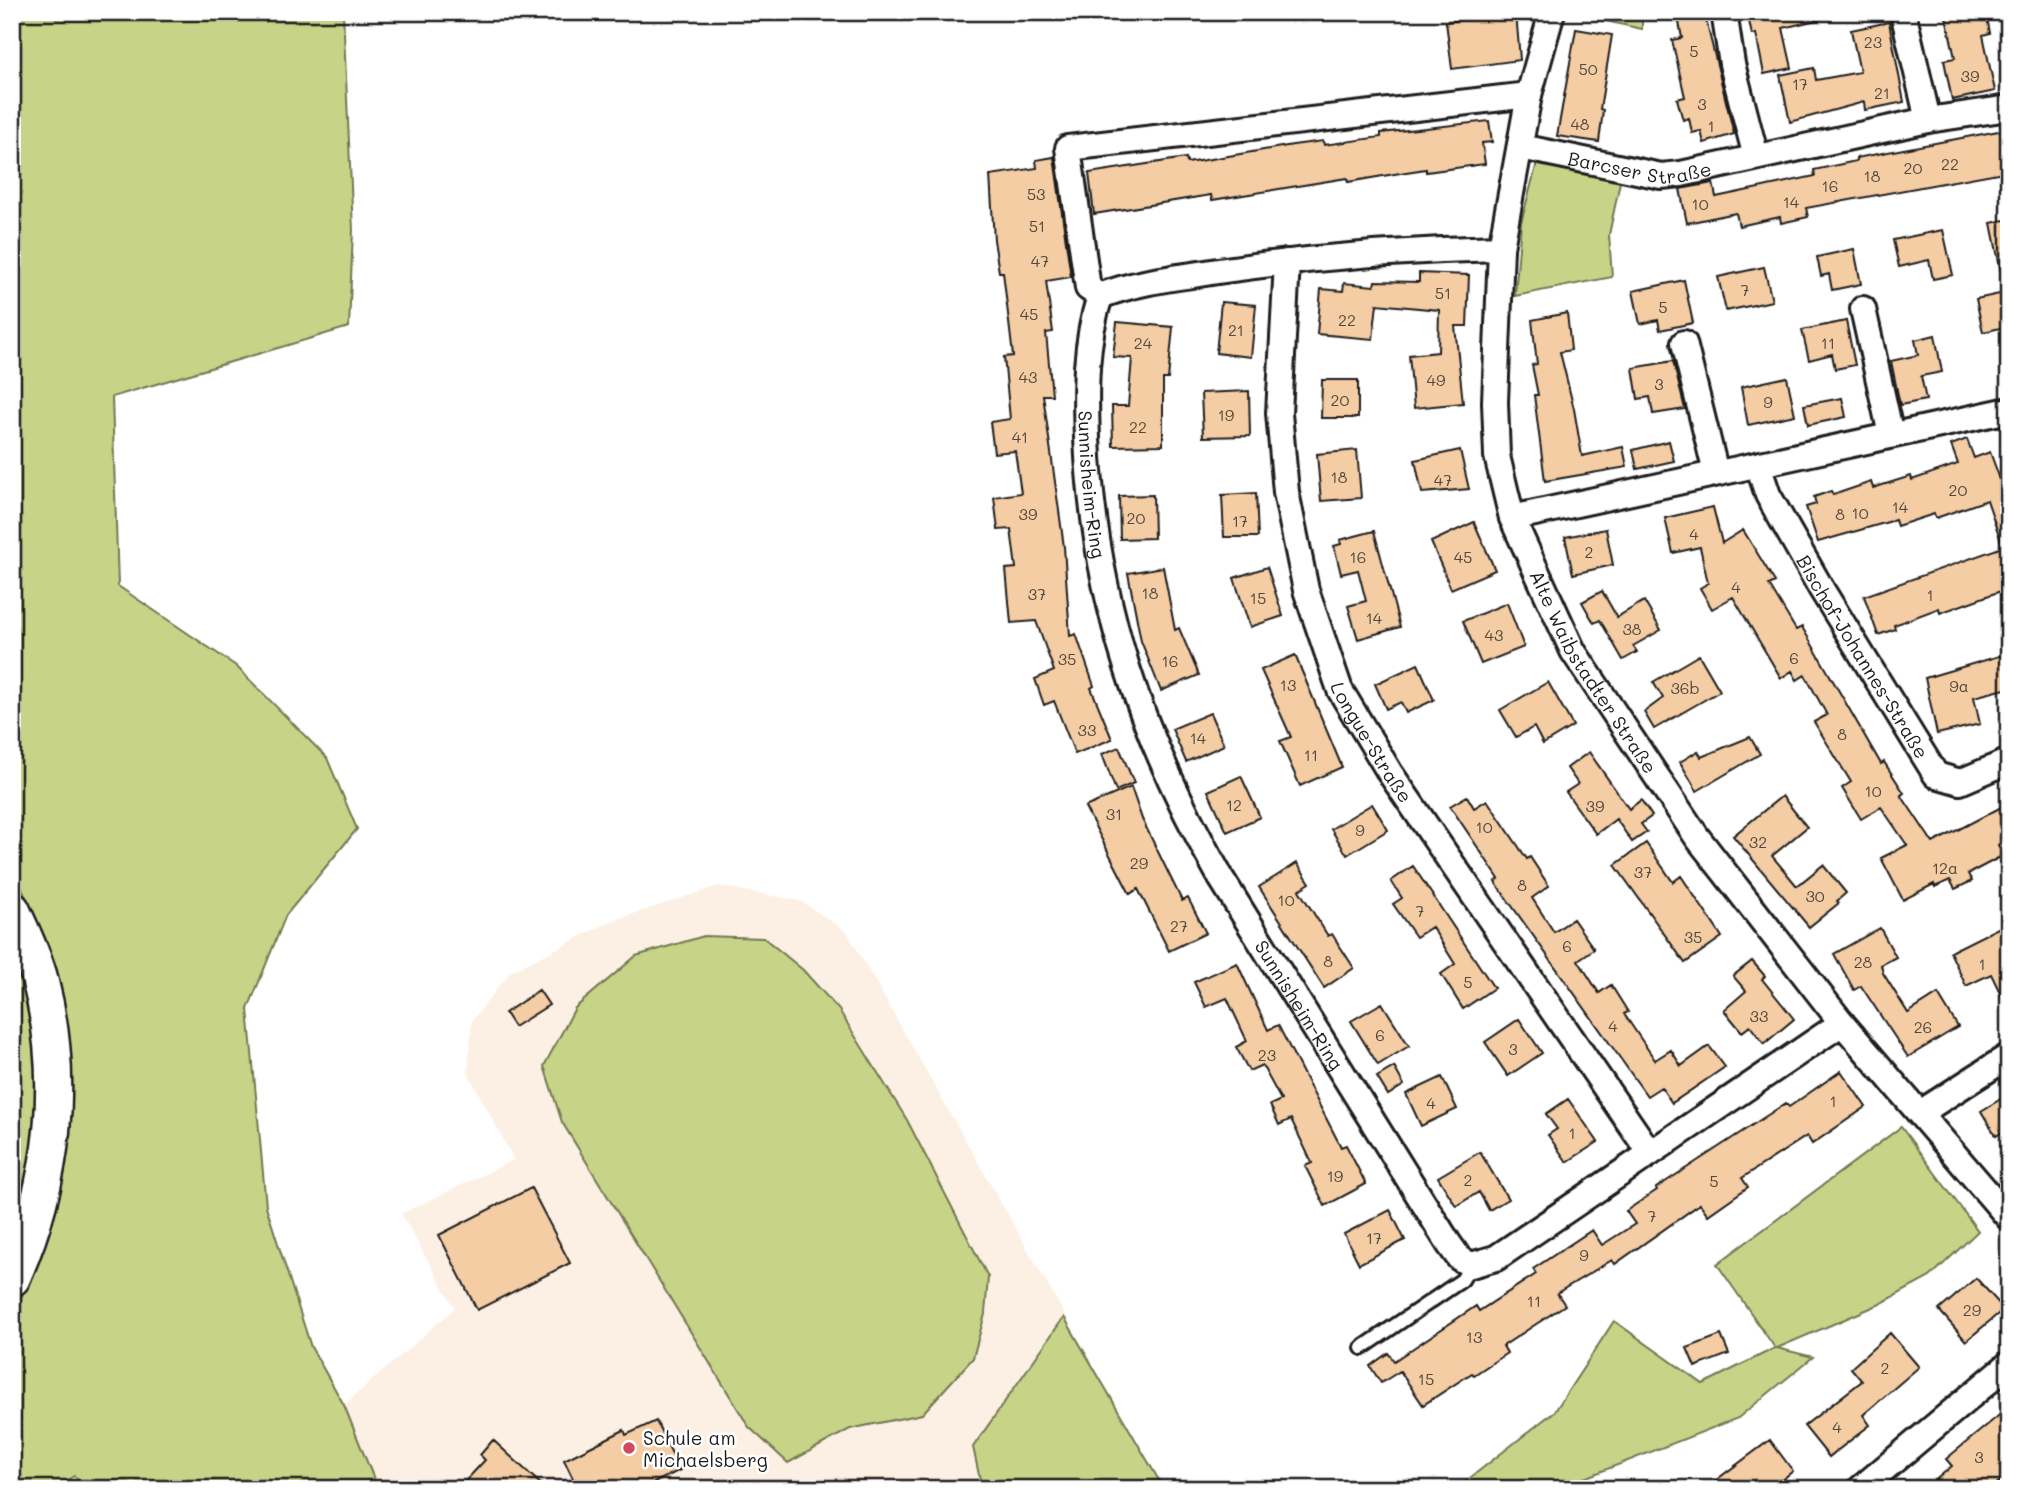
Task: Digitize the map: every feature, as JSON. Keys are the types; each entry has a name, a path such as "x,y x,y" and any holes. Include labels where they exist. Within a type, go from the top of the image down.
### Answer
{"main road":[{"path":"12,910 39,976 50,1024 55,1094 48,1168 29,1240 12,1278"}],"street":[{"name":"Alte Waibstadter Straße","path":"1552,12 1529,95 1501,248 1497,456 1512,518 1573,651 1696,836 1842,1023 2009,1218"},
{"path":"1724,12 1732,64 1756,157"},
{"path":"1903,12 1928,120"},
{"path":"1501,248 1388,251 1287,262 1134,283 1100,296 1088,288 1068,148 1529,95"},
{"name":"Barcser Straße","path":"1521,147 1661,176 1928,120 2009,108"},
{"name":"Longue-Straße","path":"1287,262 1279,413 1286,492 1306,590 1340,690 1390,773 1650,1153"},
{"name":"Sunnisheim-Ring","path":"1100,296 1091,324 1085,389 1090,493 1110,609 1139,711 1189,822 1221,878 1449,1244 1459,1258 1471,1265"},
{"path":"1863,309 1891,435"},
{"path":"1684,343 1717,473"},
{"path":"1512,518 2009,410"},
{"name":"Bischof-Johannes-Straße","path":"1758,465 1768,495 1808,566 1936,775 1960,782 2009,761"},
{"path":"1471,1265 1496,1258 1842,1023"},
{"path":"1920,1113 2009,1056"},
{"path":"1860,1489 2009,1364"}],"lane":[{"path":"1362,1348 1462,1280 1471,1265"}],"shaded area":[{"path":"718,886 801,901 847,932 1164,1489 378,1489 344,1405 455,1308 401,1214 514,1160 468,1073 472,1021 510,972 612,921"}],"green space":[{"path":"12,12 343,12 353,230 349,327 112,397 118,586 236,666 327,758 357,829 286,915 248,1009 266,1206 311,1347 344,1405 378,1489 88,1489 74,1476 53,1489 12,1489 12,1324 47,1226 68,1068 65,1009 47,945 12,866"},
{"path":"1569,12 1642,12 1642,29 1569,13"},
{"path":"1537,163 1621,177 1609,235 1612,277 1515,296 1521,223"},
{"path":"704,936 764,938 803,970 839,1010 907,1120 988,1277 985,1314 973,1358 922,1414 850,1429 788,1463 749,1427 562,1122 544,1066 575,1008 636,956"},
{"path":"12,943 35,1027 41,1082 37,1137 27,1191 12,1245"},
{"path":"1901,1127 1978,1231 1930,1277 1880,1304 1777,1348 1813,1357 1738,1418 1556,1489 1456,1489 1555,1411 1614,1321 1703,1384 1775,1348 1717,1264"},
{"path":"1064,1317 1164,1489 982,1489 973,1447"}],"building":[{"path":"1677,12 1704,12 1734,134 1704,143 1701,131 1692,133 1689,118 1683,120 1677,99 1685,97 1672,40 1682,38"},
{"path":"1747,12 1821,12 1821,19 1783,28 1792,68 1764,74 1756,34 1752,35"},
{"path":"1945,12 1986,12 1990,33 1983,35 1995,91 1952,100 1944,60 1955,58"},
{"path":"1516,13 1520,60 1452,69 1446,22"},
{"path":"1889,22 1904,102 1865,110 1864,102 1790,122 1780,75 1814,68 1816,80 1860,72 1851,30"},
{"path":"1576,29 1612,35 1600,109 1603,110 1599,142 1557,136"},
{"path":"1489,121 1492,142 1482,143 1485,164 1426,172 1426,169 1348,182 1347,178 1212,200 1211,195 1094,214 1089,173 1186,158 1187,163 1293,145 1323,141 1324,145 1381,137 1381,133"},
{"path":"2009,129 2009,171 1806,208 1808,217 1781,223 1780,217 1739,226 1736,213 1687,223 1680,189 1713,183 1716,197 1815,176 1814,170 1856,161 1856,158"},
{"path":"1054,157 1071,277 1046,281 1053,332 1046,333 1052,395 1043,395 1064,547 1070,636 1076,634 1094,686 1091,688 1112,739 1075,754 1054,701 1044,705 1035,679 1054,671 1036,621 1011,623 1006,569 1016,568 1011,529 998,530 994,497 1021,493 1015,451 994,453 990,422 1010,419 1004,357 1013,356 1003,272 999,272 994,240 990,175 1037,168 1036,160"},
{"path":"2009,219 2009,271 2001,272 1991,223"},
{"path":"1943,230 1953,275 1933,279 1929,260 1899,267 1893,240"},
{"path":"1854,249 1861,284 1832,290 1829,274 1821,276 1817,257"},
{"path":"1764,267 1772,301 1726,311 1718,277"},
{"path":"1419,273 1469,275 1467,326 1455,326 1463,403 1414,408 1409,355 1438,352 1439,310 1377,304 1373,339 1317,334 1321,289 1343,291 1344,283 1374,286 1375,281 1419,282"},
{"path":"1684,280 1693,323 1660,330 1658,320 1640,324 1633,291"},
{"path":"2009,292 2009,326 1983,332 1976,299"},
{"path":"1221,302 1256,305 1251,357 1216,353"},
{"path":"1567,313 1571,350 1560,352 1582,456 1623,447 1627,467 1545,481 1534,395 1538,395 1532,365 1537,364 1532,320"},
{"path":"1846,321 1855,365 1835,369 1832,354 1809,360 1802,330"},
{"path":"1117,322 1173,327 1168,379 1163,379 1163,445 1113,446 1112,406 1128,406 1132,358 1113,357"},
{"path":"1935,335 1942,372 1921,376 1926,400 1900,405 1891,361 1918,355 1915,340"},
{"path":"1673,361 1685,409 1653,414 1650,397 1638,399 1633,368"},
{"path":"1787,377 1795,415 1748,425 1741,387"},
{"path":"1322,380 1358,380 1358,418 1321,418"},
{"path":"1249,391 1250,436 1203,437 1201,393"},
{"path":"1842,398 1846,417 1808,425 1804,405"},
{"path":"1967,439 1974,458 1990,452 2009,504 2009,588 1940,613 1939,608 1894,625 1895,629 1878,635 1864,596 2003,547 1987,500 1936,518 1934,514 1897,526 1895,520 1818,542 1806,507 1816,504 1814,497 1831,491 1833,495 1871,482 1873,488 1911,476 1912,480 1958,464 1951,445"},
{"path":"1669,441 1674,461 1637,469 1633,450"},
{"path":"1357,450 1361,498 1321,501 1317,454"},
{"path":"1460,450 1469,489 1422,493 1415,460"},
{"path":"1256,493 1258,537 1224,537 1222,495"},
{"path":"1153,495 1154,538 1120,539 1119,496"},
{"path":"1713,507 1722,543 1743,530 1775,582 1769,585 1796,630 1802,627 1881,764 1884,762 1904,793 1901,795 1933,843 2009,803 2009,839 1998,845 2004,855 1968,874 1972,881 1955,889 1950,880 1935,887 1934,884 1903,900 1881,858 1907,845 1881,807 1861,819 1842,788 1851,782 1814,722 1827,715 1805,675 1797,680 1792,671 1781,678 1733,597 1712,609 1700,588 1708,583 1700,547 1673,553 1665,518"},
{"path":"1474,522 1495,570 1451,589 1431,542"},
{"path":"1606,529 1613,565 1573,574 1565,537"},
{"path":"1374,531 1400,627 1358,639 1348,606 1366,601 1358,570 1341,574 1334,546 1341,544 1340,540"},
{"path":"1163,567 1175,630 1179,628 1199,675 1161,691 1141,641 1128,573"},
{"path":"1267,567 1283,616 1250,627 1234,578"},
{"path":"1602,591 1617,617 1644,601 1661,630 1633,646 1637,652 1623,660 1600,620 1594,623 1582,602"},
{"path":"1507,603 1524,647 1481,664 1463,621"},
{"path":"2009,653 2009,688 1974,697 1980,724 1937,734 1925,678"},
{"path":"1295,655 1342,767 1300,786 1280,741 1291,737 1261,670"},
{"path":"1699,655 1720,691 1654,729 1644,712 1663,698 1653,682"},
{"path":"1418,664 1434,700 1406,713 1401,702 1386,709 1375,684"},
{"path":"1548,682 1573,726 1543,744 1534,727 1516,737 1500,710"},
{"path":"1210,713 1224,745 1186,762 1172,729"},
{"path":"1750,737 1760,754 1697,791 1680,762 1698,751 1701,757"},
{"path":"1119,747 1134,783 1116,791 1102,754"},
{"path":"1589,752 1629,809 1641,800 1652,816 1641,824 1647,832 1632,842 1616,819 1596,834 1566,792 1578,784 1567,768"},
{"path":"1241,776 1260,817 1227,832 1208,791"},
{"path":"1131,787 1142,819 1182,901 1188,898 1206,933 1169,951 1138,889 1130,894 1085,807"},
{"path":"1467,796 1474,808 1487,800 1527,859 1530,857 1549,886 1532,898 1554,932 1573,919 1594,949 1578,960 1599,993 1611,985 1628,1012 1624,1014 1655,1060 1671,1050 1681,1066 1709,1046 1725,1067 1672,1103 1661,1087 1647,1096 1495,882 1499,879 1450,806"},
{"path":"1782,796 1807,827 1772,856 1797,886 1823,865 1846,893 1837,901 1839,903 1809,927 1733,836"},
{"path":"1372,804 1388,830 1347,855 1331,829"},
{"path":"1646,843 1673,882 1681,876 1722,937 1685,963 1615,865"},
{"path":"1297,863 1310,883 1299,890 1328,936 1332,934 1354,968 1324,988 1259,887"},
{"path":"1413,866 1494,988 1463,1009 1441,974 1455,964 1432,927 1416,937 1393,904 1402,898 1391,881"},
{"path":"2000,927 2009,945 2009,1011 1991,974 1966,986 1950,952"},
{"path":"1880,928 1896,957 1881,965 1883,973 1908,1013 1938,994 1958,1027 1908,1057 1861,986 1854,990 1834,954"},
{"path":"1752,961 1765,976 1762,979 1794,1019 1764,1044 1750,1026 1742,1032 1724,1010 1746,991 1733,976"},
{"path":"1237,963 1268,1030 1278,1025 1341,1147 1346,1145 1366,1184 1325,1206 1305,1166 1312,1163 1291,1119 1279,1125 1270,1105 1281,1100 1262,1065 1249,1071 1236,1047 1247,1041 1227,998 1206,1007 1194,982"},
{"path":"539,990 549,1005 514,1027 505,1013"},
{"path":"1382,1003 1409,1046 1378,1065 1351,1021"},
{"path":"1519,1019 1542,1053 1508,1076 1485,1042"},
{"path":"1394,1067 1404,1085 1388,1095 1377,1077"},
{"path":"1841,1071 1866,1107 1812,1144 1807,1136 1742,1178 1748,1187 1708,1215 1700,1204 1615,1264 1612,1260 1557,1293 1565,1305 1503,1346 1507,1353 1423,1405 1400,1371 1381,1383 1370,1366 1388,1353 1394,1361 1476,1306 1479,1311 1536,1274 1533,1269 1592,1230 1602,1245 1635,1224 1626,1211 1657,1190 1656,1188 1786,1103 1789,1107"},
{"path":"1442,1077 1457,1109 1421,1126 1406,1094"},
{"path":"2009,1094 2009,1128 1996,1136 1981,1111"},
{"path":"1568,1099 1598,1142 1567,1162 1548,1135 1557,1129 1546,1114"},
{"path":"1480,1152 1508,1199 1489,1210 1479,1192 1456,1206 1438,1177"},
{"path":"531,1188 570,1263 477,1310 439,1235"},
{"path":"1390,1210 1405,1240 1359,1264 1344,1234"},
{"path":"1976,1278 2004,1309 1966,1341 1939,1310"},
{"path":"1890,1333 1919,1367 1863,1415 1870,1425 1829,1457 1804,1426 1862,1381 1851,1368"},
{"path":"1721,1335 1729,1354 1695,1367 1687,1348"},
{"path":"2009,1407 2009,1474 1990,1489 1925,1489 1952,1466 1946,1459"},
{"name":"Schule am Michaelsberg","path":"656,1421 680,1470 642,1489 578,1489 564,1460 624,1430 626,1435"},
{"path":"493,1440 546,1489 458,1489 485,1460 480,1455"},
{"path":"1770,1440 1793,1471 1770,1489 1704,1489"}],"place":[{"name":"Schule am Michaelsberg","path":"629,1448"}]}
